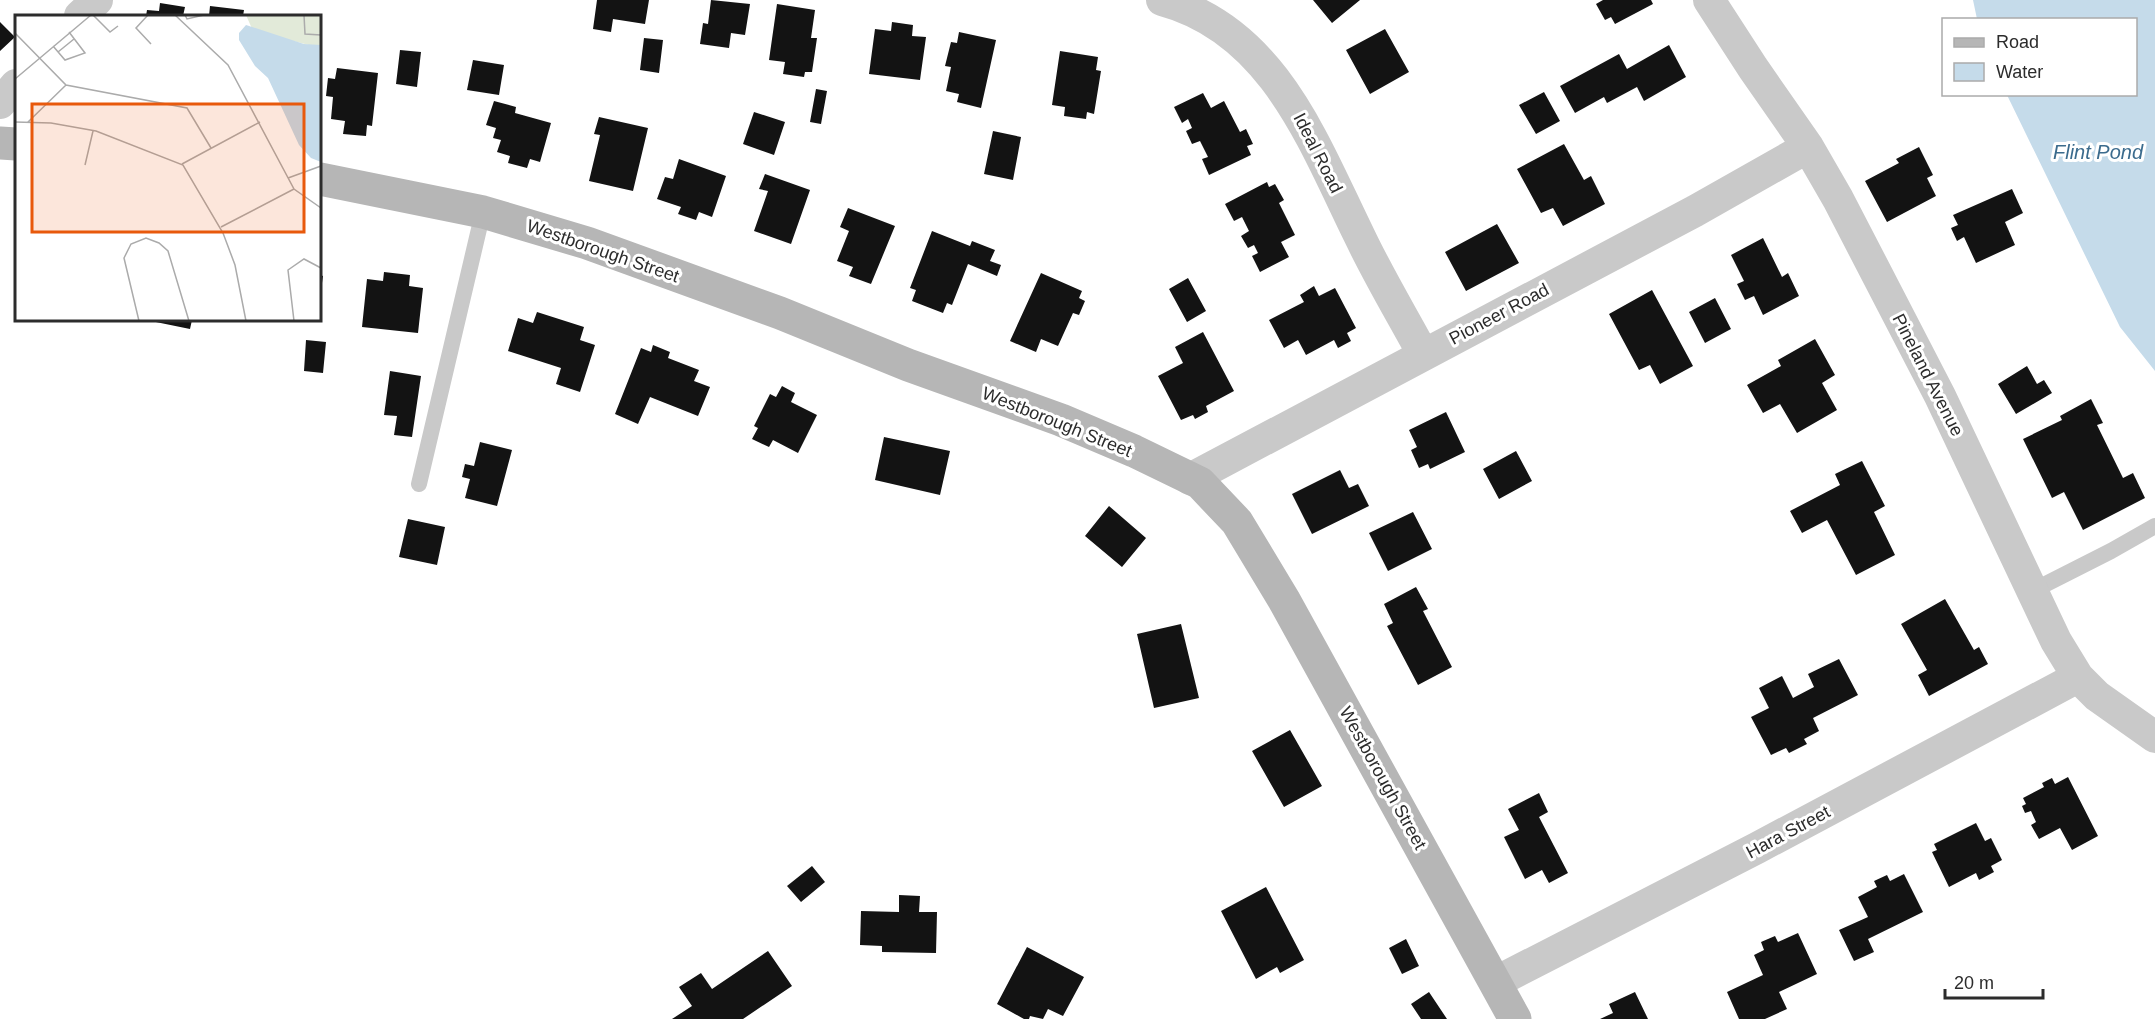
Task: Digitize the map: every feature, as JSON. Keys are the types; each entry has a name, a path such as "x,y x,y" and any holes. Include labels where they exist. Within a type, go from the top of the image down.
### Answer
{"street":[{"path":"81,15 97,0"},
{"name":"Ideal Road","path":"1162,0 1179,4 1226,30 1263,64 1300,114 1362,242 1423,354"},
{"name":"Pineland Avenue","path":"1709,0 1808,147 1838,200 1940,396 2056,641 2078,677 2097,696 2155,737"},
{"path":"0,103 15,86"},
{"path":"0,143 15,144"},
{"name":"Pioneer Road","path":"1190,479 1695,211 1808,147"},
{"name":"Westborough Street","path":"321,179 483,212 587,243 780,313 908,365 1060,420 1134,451 1200,483 1237,522 1326,674 1515,1019"},
{"name":"Hara Street","path":"1496,982 1757,848 2078,677"}],"lane":[{"path":"419,484 483,212"},
{"path":"2032,591 2155,526"}],"water":[{"name":"Flint Pond","path":"1973,0 2155,0 2155,371 2120,327 2007,96 2137,96 2137,18 1977,18"}],"building":[{"path":"597,0 649,0 645,24 613,19 611,32 593,29"},
{"path":"711,0 750,4 745,35 731,33 729,48 700,44 703,23 708,24"},
{"path":"1313,0 1360,0 1332,23"},
{"path":"1603,0 1651,0 1653,4 1615,24 1611,17 1605,20 1596,4"},
{"path":"160,3 185,7 183,15 146,15 147,10 159,11"},
{"path":"777,4 815,10 811,38 817,38 812,72 805,72 804,77 783,74 785,62 769,60"},
{"path":"210,6 244,10 243,15 209,15"},
{"path":"0,22 15,37 0,51"},
{"path":"892,22 913,25 912,36 926,37 920,80 869,74 875,29 891,31"},
{"path":"1385,29 1409,72 1370,94 1346,50"},
{"path":"959,32 996,40 981,108 957,102 959,94 946,91 951,67 945,66 951,42 957,43"},
{"path":"644,38 663,40 659,73 640,70"},
{"path":"1669,45 1686,77 1644,101 1637,87 1607,103 1604,97 1575,113 1560,86 1619,54 1627,69"},
{"path":"400,50 421,52 417,87 396,84"},
{"path":"1060,51 1098,57 1096,70 1101,71 1094,114 1087,112 1086,119 1064,116 1065,107 1052,105"},
{"path":"473,60 504,65 499,95 467,90"},
{"path":"337,68 378,73 372,126 367,125 366,136 343,134 345,121 331,119 333,97 326,96 328,78 335,79"},
{"path":"816,89 827,91 821,124 810,122"},
{"path":"1544,92 1560,121 1536,134 1519,105"},
{"path":"1203,93 1211,108 1224,101 1240,132 1246,129 1253,144 1247,146 1251,155 1209,175 1202,159 1208,157 1200,141 1192,144 1186,131 1192,128 1188,119 1182,123 1174,107"},
{"path":"494,101 516,107 515,113 551,123 540,162 530,159 527,168 508,163 510,156 497,152 501,140 493,138 496,128 486,125"},
{"path":"754,112 785,122 774,155 743,144"},
{"path":"599,117 648,128 633,191 589,181 600,135 594,134"},
{"path":"993,131 1021,137 1013,180 984,174"},
{"path":"1564,144 1584,180 1591,176 1605,204 1563,226 1553,208 1541,213 1517,169"},
{"path":"1919,147 1933,175 1927,178 1936,196 1887,222 1865,181 1899,163 1896,159"},
{"path":"679,159 726,176 712,217 699,212 696,220 678,214 681,207 657,199 665,177 673,179"},
{"path":"765,174 810,190 791,244 754,231 768,191 759,189"},
{"path":"1267,182 1269,187 1275,184 1284,200 1279,203 1295,235 1281,242 1289,257 1260,272 1252,256 1258,253 1254,245 1248,248 1241,236 1249,231 1242,217 1234,221 1225,204"},
{"path":"2012,189 2023,213 2005,222 2015,245 1976,263 1964,237 1957,241 1951,228 1958,225 1953,215"},
{"path":"848,208 895,226 871,284 849,276 853,267 837,261 849,231 840,227"},
{"path":"1497,224 1519,263 1466,291 1445,252"},
{"path":"932,231 970,246 972,241 995,250 990,261 1001,265 997,276 968,264 952,305 947,303 943,313 912,301 916,290 910,288"},
{"path":"1763,238 1782,277 1788,273 1799,296 1763,315 1754,296 1745,300 1737,284 1744,281 1731,255"},
{"path":"384,272 410,275 409,286 423,288 418,333 362,327 367,279 383,281"},
{"path":"1041,273 1082,291 1079,298 1085,301 1079,315 1073,313 1058,346 1041,339 1036,352 1010,341"},
{"path":"1188,278 1206,311 1187,322 1169,289"},
{"path":"1314,286 1319,296 1335,288 1356,328 1347,333 1351,341 1338,348 1334,340 1306,355 1298,340 1284,348 1269,320 1304,302 1300,295"},
{"path":"1652,290 1693,366 1660,384 1650,365 1639,370 1609,314"},
{"path":"1715,298 1731,329 1705,343 1689,312"},
{"path":"537,312 584,327 580,340 595,345 580,392 556,384 561,368 508,351 518,318 533,323"},
{"path":"151,321 192,321 190,329"},
{"path":"1203,332 1234,391 1206,406 1208,412 1195,419 1193,415 1181,420 1158,376 1183,363 1175,347"},
{"path":"1815,339 1835,375 1822,383 1837,410 1797,433 1780,404 1763,413 1747,385 1781,366 1778,360"},
{"path":"306,340 326,342 323,373 304,371"},
{"path":"653,345 670,352 668,358 699,370 694,381 710,387 698,416 650,397 638,424 615,414 641,348 651,352"},
{"path":"2027,366 2037,384 2044,380 2052,393 2016,414 1998,384"},
{"path":"390,371 421,376 412,437 394,435 397,416 384,415"},
{"path":"782,386 795,393 791,402 817,415 798,453 773,440 769,447 752,439 758,428 754,426 770,394 776,397"},
{"path":"2091,399 2103,423 2097,425 2123,478 2133,473 2145,498 2083,530 2064,492 2052,498 2023,439 2062,420 2060,416"},
{"path":"1446,412 1465,452 1430,469 1428,464 1419,468 1411,450 1417,447 1409,430"},
{"path":"884,437 950,451 940,495 875,480"},
{"path":"480,442 512,450 497,506 465,498 470,479 462,477 465,464 474,466"},
{"path":"1516,451 1532,481 1499,499 1483,469"},
{"path":"1862,461 1885,506 1874,512 1895,555 1856,575 1827,520 1802,533 1790,511 1840,485 1835,474"},
{"path":"1340,470 1349,488 1358,484 1369,506 1312,534 1292,494"},
{"path":"1109,506 1146,538 1122,567 1085,536"},
{"path":"1413,512 1432,549 1388,571 1369,533"},
{"path":"408,519 445,527 437,565 399,557"},
{"path":"1416,587 1428,609 1423,611 1452,667 1418,685 1387,626 1393,623 1384,604"},
{"path":"1945,599 1974,650 1979,647 1988,664 1929,696 1918,675 1927,670 1901,624"},
{"path":"1181,624 1199,698 1154,708 1137,634"},
{"path":"1839,659 1858,695 1813,718 1819,731 1804,739 1807,744 1789,753 1786,748 1771,755 1751,717 1769,708 1759,688 1782,676 1793,698 1814,687 1808,674"},
{"path":"1290,730 1322,786 1284,807 1252,751"},
{"path":"2068,777 2098,836 2072,850 2060,828 2039,839 2031,825 2036,822 2031,811 2025,813 2022,806 2026,804 2023,798 2044,787 2042,783 2052,778 2055,784"},
{"path":"1539,793 1548,812 1539,817 1568,873 1549,883 1542,870 1525,879 1504,837 1519,830 1508,809"},
{"path":"1976,823 1985,841 1991,838 2002,860 1991,866 1994,872 1979,880 1976,873 1949,887 1932,852 1937,850 1934,844"},
{"path":"812,866 825,882 801,902 787,886"},
{"path":"1904,874 1923,912 1868,939 1874,952 1854,961 1839,930 1868,917 1858,897 1877,887 1874,881 1887,875 1890,881"},
{"path":"1266,887 1304,960 1280,973 1277,967 1256,979 1221,911"},
{"path":"899,895 920,896 919,912 937,912 936,953 882,952 882,946 860,945 861,911 899,912"},
{"path":"1798,933 1817,974 1779,992 1787,1009 1765,1019 1739,1019 1727,992 1763,975 1754,955 1764,950 1761,942 1775,936 1778,942"},
{"path":"1406,939 1419,966 1402,974 1389,948"},
{"path":"1027,947 1084,977 1063,1016 1048,1009 1043,1019 1030,1016 1029,1019 1024,1019 997,1004"},
{"path":"768,951 792,986 743,1019 672,1019 692,1006 679,987 701,973 712,989"},
{"path":"1429,992 1447,1019 1421,1019 1411,1004"},
{"path":"1635,992 1648,1019 1600,1019 1613,1013 1609,1004"}]}
